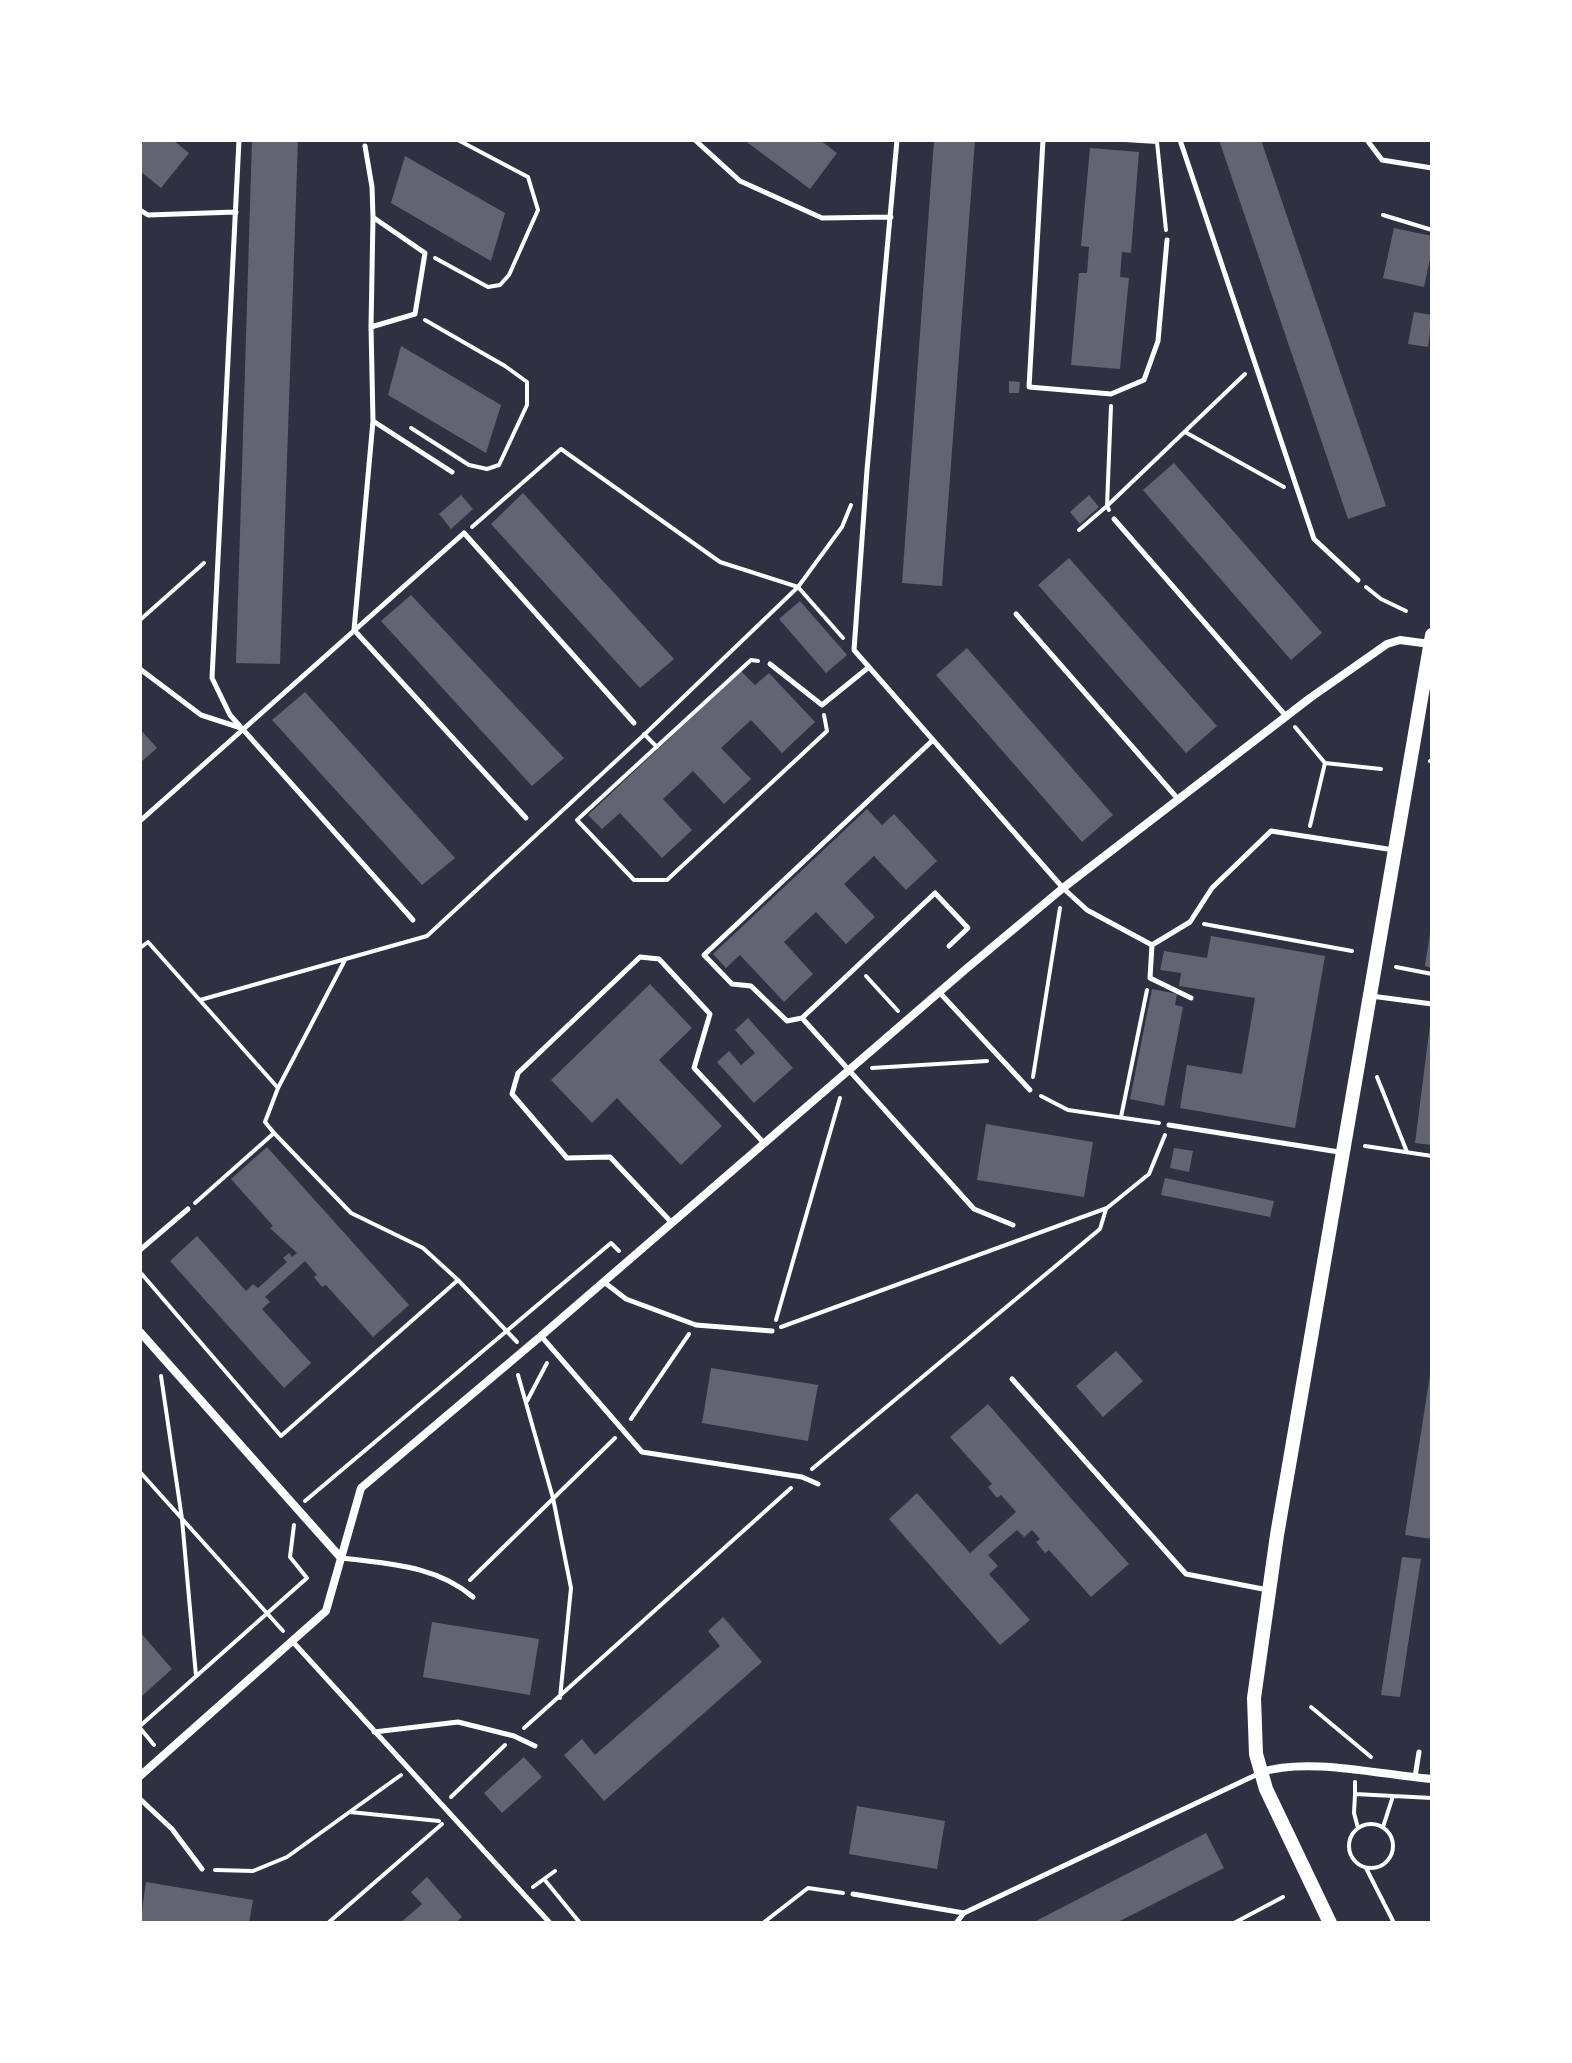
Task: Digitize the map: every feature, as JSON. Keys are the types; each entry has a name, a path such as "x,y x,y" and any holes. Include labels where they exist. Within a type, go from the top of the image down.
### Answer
{"main road":[{"path":"1330,1923 1283,1827 1261,1772 1256,1754 1254,1698 1269,1591 1431,640"}],"street":[{"path":"140,1776 290,1638 326,1611 361,1488 1063,888 1286,716 1387,644 1400,640 1431,640"},
{"path":"140,1332 341,1558"},
{"path":"1261,1772 1279,1766 1292,1766 1432,1779"}],"lane":[{"path":"239,140 212,678 230,715 413,920"},
{"path":"695,140 740,181 822,218 891,217"},
{"path":"897,140 854,650 1063,888 1087,910 1152,945"},
{"path":"1043,140 1029,387 1111,394 1144,380 1158,341 1167,240"},
{"path":"1180,140 1314,539 1358,580"},
{"path":"1367,140 1382,160 1432,168"},
{"path":"365,146 373,217 373,421 354,630 526,818"},
{"path":"140,210 148,215 236,212"},
{"path":"371,327 415,314 425,253 373,217"},
{"path":"373,421 452,472"},
{"path":"1114,519 1286,716"},
{"path":"140,821 464,533 634,723"},
{"path":"1016,614 1179,800"},
{"path":"770,664 822,705 869,667"},
{"path":"140,669 201,715 242,729"},
{"path":"933,740 704,955 732,984 751,986 787,1021 802,1018 935,893 968,928 949,946"},
{"path":"1152,945 1190,922 1212,888 1271,831 1395,850"},
{"path":"1152,945 1150,978 1191,998"},
{"path":"672,1223 610,1157 567,1158 512,1094 518,1073 640,957 659,959 710,1014 694,1068 764,1143"},
{"path":"939,992 1030,1090"},
{"path":"1370,996 1432,1004"},
{"path":"802,1018 974,1209 1013,1225"},
{"path":"1169,1125 1344,1153"},
{"path":"140,1250 188,1209"},
{"path":"604,1282 626,1299 696,1325 772,1331"},
{"path":"541,1336 642,1452 802,1477 818,1484"},
{"path":"1012,1379 1186,1574 1269,1591"},
{"path":"341,1558 420,1568 462,1588 473,1597"},
{"path":"290,1638 550,1923"},
{"path":"373,1732 458,1722 514,1736 535,1746"},
{"path":"1415,1778 1419,1752"},
{"path":"956,1923 964,1913 1261,1772"},
{"path":"140,1799 172,1829 202,1869"},
{"path":"853,1894 964,1913"}],"path":[{"path":"425,253 488,287 500,285 509,275 538,210 528,177 458,140"},
{"path":"1125,140 1158,141 1167,240"},
{"path":"1383,215 1432,230"},
{"path":"409,426 469,465 487,469 499,465 527,405 527,382 415,314"},
{"path":"1079,530 1256,364"},
{"path":"1111,394 1107,506 1114,519"},
{"path":"1185,432 1300,496"},
{"path":"464,533 561,449 720,562 798,587 854,650"},
{"path":"200,1000 427,936 798,587 842,527 854,499"},
{"path":"140,620 220,550"},
{"path":"1358,580 1381,599 1406,611"},
{"path":"770,664 751,660 577,820 634,880 667,880 827,731 822,705"},
{"path":"1286,716 1325,763 1381,769"},
{"path":"645,734 657,747"},
{"path":"1307,836 1325,763"},
{"path":"772,1331 1107,1208 1149,1174 1169,1125 1068,1110 1030,1090 1063,888"},
{"path":"1190,922 1352,951"},
{"path":"140,948 148,942 278,1088"},
{"path":"345,960 278,1088 265,1122 351,1213 423,1248 521,1346 508,1357 516,1368 553,1498 571,1588 560,1698"},
{"path":"857,966 902,1016"},
{"path":"1396,967 1432,974"},
{"path":"1121,1117 1150,978"},
{"path":"772,1331 848,1070 1001,1060"},
{"path":"1377,1077 1407,1152"},
{"path":"188,1209 274,1133"},
{"path":"1365,1146 1432,1156"},
{"path":"443,1804 514,1736 560,1698 802,1477 1100,1229 1107,1208"},
{"path":"140,1272 281,1436 458,1280"},
{"path":"462,1588 623,1430 696,1325"},
{"path":"159,1751 140,1727 307,1578 290,1557 296,1508 507,1330"},
{"path":"526,1403 553,1350"},
{"path":"157,1351 182,1519 196,1676"},
{"path":"140,1472 290,1638"},
{"path":"1311,1707 1376,1761"},
{"path":"202,1869 253,1871 287,1857 409,1769"},
{"path":"1355,1771 1354,1813 1358,1828"},
{"path":"1355,1794 1432,1798"},
{"path":"1383,1827 1392,1807 1393,1796"},
{"path":"328,1923 445,1821 350,1812"},
{"path":"1366,1868 1381,1866 1392,1855 1393,1840 1383,1827 1368,1823 1350,1837 1349,1852 1366,1868 1394,1923"},
{"path":"525,1893 555,1871"},
{"path":"544,1879 580,1923"},
{"path":"763,1923 808,1888 853,1894"},
{"path":"1234,1923 1283,1897"}],"building":[{"path":"140,140 173,140 189,153 161,188 140,171"},
{"path":"252,140 298,140 280,664 236,663"},
{"path":"744,140 820,140 837,153 810,189"},
{"path":"934,140 975,140 942,586 902,583"},
{"path":"1219,140 1261,140 1386,506 1348,519"},
{"path":"1090,148 1139,152 1131,253 1122,252 1120,277 1129,278 1120,369 1071,365 1079,273 1087,273 1089,247 1081,246"},
{"path":"405,156 505,213 491,261 391,203"},
{"path":"1394,228 1432,236 1424,287 1383,278"},
{"path":"1414,312 1432,315 1428,347 1408,344"},
{"path":"401,346 501,405 486,453 388,395"},
{"path":"1009,381 1020,382 1019,393 1009,393"},
{"path":"1174,463 1322,633 1291,660 1143,490"},
{"path":"523,493 674,659 640,688 491,524"},
{"path":"461,495 473,509 451,529 439,514"},
{"path":"1089,495 1099,507 1080,524 1070,512"},
{"path":"1069,558 1217,726 1186,753 1038,585"},
{"path":"411,595 564,758 532,786 381,621"},
{"path":"800,601 847,655 826,673 779,619"},
{"path":"967,648 1113,815 1082,842 936,675"},
{"path":"741,671 755,685 769,673 815,722 782,753 751,720 721,748 751,779 724,804 693,771 663,799 692,830 662,858 620,813 602,829 588,815"},
{"path":"305,692 455,858 422,885 272,720"},
{"path":"140,729 157,748 140,763"},
{"path":"867,809 882,825 894,814 937,861 906,890 874,856 844,884 875,917 846,944 816,912 784,942 813,974 784,1002 740,955 726,968 713,954"},
{"path":"1432,933 1432,968 1425,966"},
{"path":"1211,936 1325,956 1295,1128 1180,1108 1187,1065 1242,1074 1255,998 1179,986 1181,973 1160,970 1164,951 1207,958"},
{"path":"650,984 692,1028 659,1060 722,1126 681,1165 617,1098 592,1123 551,1080"},
{"path":"1152,989 1177,994 1175,1005 1183,1007 1164,1106 1130,1099"},
{"path":"748,1018 793,1068 754,1103 717,1062 729,1051 741,1065 755,1053 735,1030"},
{"path":"1432,1025 1432,1145 1415,1143"},
{"path":"986,1124 1093,1142 1084,1197 977,1180"},
{"path":"267,1147 409,1305 373,1337 326,1285 322,1287 305,1261 265,1297 270,1302 262,1309 311,1363 284,1388 170,1261 197,1236 246,1291 253,1284 258,1288 287,1262 283,1258 289,1253 292,1257 297,1253 270,1228 273,1226 231,1179"},
{"path":"1174,1148 1193,1151 1189,1172 1170,1168"},
{"path":"1165,1178 1274,1201 1270,1217 1161,1195"},
{"path":"1116,1351 1143,1381 1103,1417 1076,1386"},
{"path":"711,1368 818,1385 808,1441 702,1423"},
{"path":"1432,1375 1432,1539 1405,1535"},
{"path":"988,1404 1129,1564 1091,1597 1049,1550 1045,1553 1036,1542 1040,1539 1032,1530 1024,1537 1017,1530 988,1555 998,1566 989,1574 1030,1620 1000,1645 889,1519 917,1493 970,1553 1016,1512 1001,1495 997,1498 988,1487 992,1484 950,1437"},
{"path":"1402,1557 1421,1559 1400,1697 1381,1695"},
{"path":"723,1617 762,1662 604,1801 564,1755 582,1739 595,1755 720,1646 708,1631"},
{"path":"432,1622 539,1639 530,1695 423,1677"},
{"path":"140,1632 172,1669 142,1696 140,1693"},
{"path":"524,1757 542,1777 502,1813 484,1793"},
{"path":"857,1806 945,1821 937,1869 849,1854"},
{"path":"1206,1833 1224,1868 1116,1923 1032,1923"},
{"path":"427,1877 462,1917 455,1923 400,1923 422,1904 411,1892"},
{"path":"146,1882 253,1900 249,1923 140,1923"}]}
